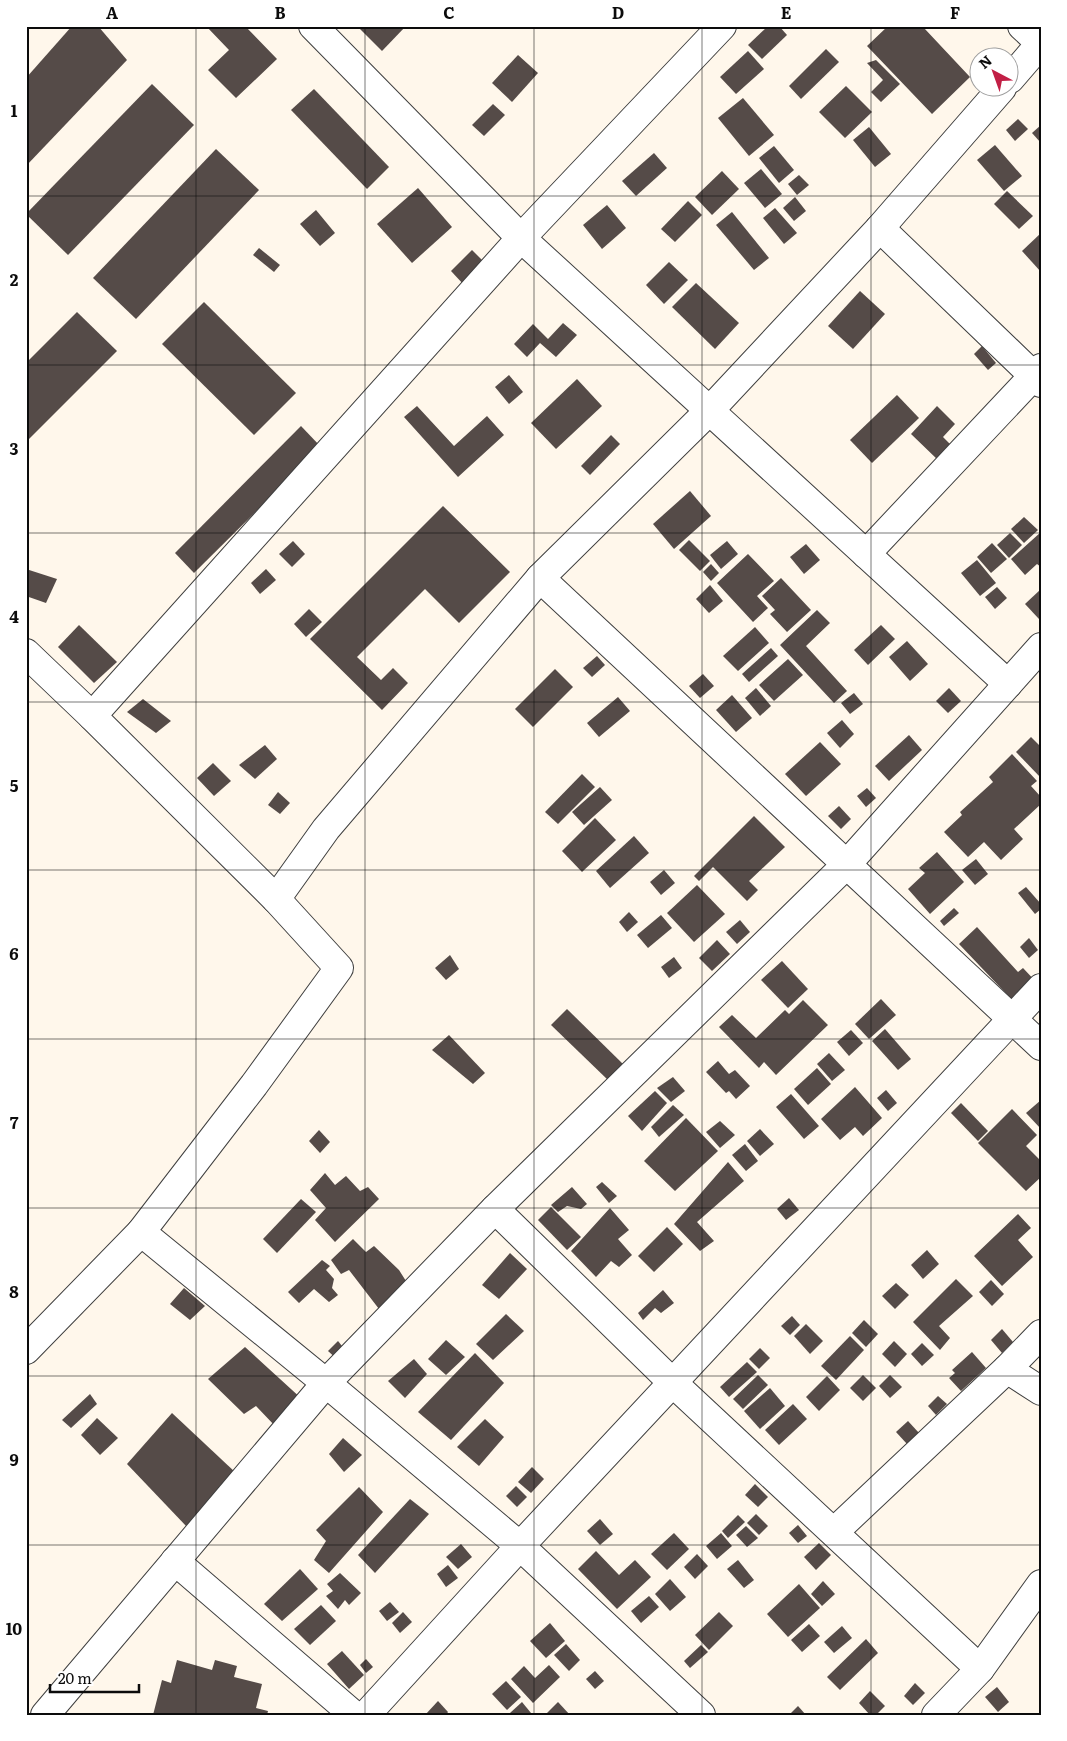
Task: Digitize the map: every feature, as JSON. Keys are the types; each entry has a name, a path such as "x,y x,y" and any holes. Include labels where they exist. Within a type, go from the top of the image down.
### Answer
{"street":[{"path":"313,26 521,238 1008,684"},
{"path":"92,716 521,238 722,26"},
{"path":"1020,67 1041,43 1022,26"},
{"path":"276,900 326,829 540,578 710,410 880,228 993,98"},
{"path":"866,554 1038,376 880,228"},
{"path":"540,578 1041,1046"},
{"path":"45,1715 326,1383 495,1209 847,864 1041,647"},
{"path":"26,653 92,716 276,900 339,968 248,1092 141,1232 26,1350"},
{"path":"366,1715 520,1546 1041,988"},
{"path":"495,1209 673,1383 980,1668"},
{"path":"141,1232 326,1383 520,1546 701,1715"},
{"path":"834,1532 1007,1369 1041,1334"},
{"path":"1007,1369 1041,1390"},
{"path":"175,1561 354,1715"},
{"path":"936,1715 980,1668 1041,1584"}],"building":[{"path":"72,26 98,26 127,60 26,166 26,78"},
{"path":"206,26 245,26 277,59 236,98 208,70 229,50"},
{"path":"357,26 406,26 382,51"},
{"path":"768,26 779,26 787,35 762,59 748,45"},
{"path":"888,26 926,26 924,28 970,77 932,114 867,46"},
{"path":"826,49 839,62 801,99 789,86"},
{"path":"748,51 764,69 736,94 720,77"},
{"path":"518,55 538,73 512,102 492,83"},
{"path":"876,60 900,84 881,102 871,92 883,80 867,63"},
{"path":"152,84 194,125 68,255 26,214"},
{"path":"846,86 872,112 845,138 819,112"},
{"path":"314,89 389,167 367,189 291,110"},
{"path":"743,98 774,135 749,156 718,118"},
{"path":"493,104 505,115 484,136 472,125"},
{"path":"1018,119 1028,129 1015,141 1006,130"},
{"path":"1041,125 1041,143 1032,133"},
{"path":"869,127 891,154 875,167 853,140"},
{"path":"995,145 1022,176 1004,191 977,160"},
{"path":"774,146 794,170 779,183 759,158"},
{"path":"216,149 259,190 136,319 93,278"},
{"path":"654,153 667,168 636,196 622,181"},
{"path":"761,169 782,194 765,208 744,183"},
{"path":"722,171 739,189 712,215 695,197"},
{"path":"799,175 809,185 797,195 788,184"},
{"path":"418,188 452,227 412,263 377,224"},
{"path":"1007,191 1033,216 1019,229 994,204"},
{"path":"795,197 806,211 794,221 783,208"},
{"path":"688,201 702,215 675,242 661,229"},
{"path":"607,205 626,228 602,249 583,225"},
{"path":"775,208 797,233 784,244 763,218"},
{"path":"316,210 335,233 320,246 300,224"},
{"path":"732,212 769,258 754,270 716,225"},
{"path":"1041,233 1041,272 1022,251"},
{"path":"259,248 280,265 274,272 253,255"},
{"path":"472,250 486,264 464,285 451,271"},
{"path":"669,262 688,280 664,304 646,285"},
{"path":"696,283 739,323 715,349 672,307"},
{"path":"860,291 885,314 853,349 828,326"},
{"path":"204,302 296,393 254,435 162,344"},
{"path":"77,312 117,351 26,442 26,363"},
{"path":"563,323 577,335 556,357 540,343 527,357 514,344 533,324 548,339"},
{"path":"982,346 996,363 988,370 974,354"},
{"path":"509,375 523,392 509,404 495,387"},
{"path":"577,379 602,406 556,449 531,423"},
{"path":"897,395 919,418 872,463 850,440"},
{"path":"417,406 454,446 487,416 504,435 458,477 404,417"},
{"path":"937,406 955,424 943,437 953,447 939,461 911,434"},
{"path":"301,426 321,447 194,573 175,553"},
{"path":"611,435 620,444 590,475 581,466"},
{"path":"690,491 711,516 674,549 653,524"},
{"path":"443,506 510,572 459,623 425,589 357,657 381,680 393,668 408,683 382,710 310,639"},
{"path":"1024,517 1038,530 1024,543 1011,529"},
{"path":"1041,532 1041,567 1037,564 1025,575 1011,559"},
{"path":"1010,533 1022,545 1009,558 997,545"},
{"path":"689,540 710,561 700,571 679,550"},
{"path":"293,541 305,554 292,567 279,554"},
{"path":"727,541 738,554 721,569 710,555"},
{"path":"992,543 1007,559 991,573 977,557"},
{"path":"806,544 820,560 804,574 790,557"},
{"path":"748,554 774,581 757,596 768,608 753,622 717,583"},
{"path":"977,560 996,583 980,596 961,573"},
{"path":"711,564 719,573 711,581 703,572"},
{"path":"26,569 57,579 46,603 26,596"},
{"path":"266,569 276,580 260,594 251,583"},
{"path":"781,578 811,610 787,632 770,614 775,610 762,596"},
{"path":"710,585 723,601 709,613 696,599"},
{"path":"997,587 1007,598 995,609 985,597"},
{"path":"1041,589 1041,618 1039,619 1025,604"},
{"path":"309,609 322,622 306,637 294,624"},
{"path":"817,610 830,623 806,646 847,691 834,703 780,645"},
{"path":"79,625 117,662 94,683 58,647"},
{"path":"881,625 895,639 868,665 854,650"},
{"path":"755,627 769,643 738,671 723,656"},
{"path":"907,641 928,664 910,681 889,657"},
{"path":"771,648 778,656 749,682 742,674"},
{"path":"597,656 605,665 592,677 583,668"},
{"path":"788,659 803,675 774,701 759,685"},
{"path":"555,669 573,687 533,727 515,709"},
{"path":"703,674 714,686 700,698 689,686"},
{"path":"756,688 771,706 760,716 745,698"},
{"path":"949,688 961,701 948,713 936,701"},
{"path":"854,693 863,704 850,714 841,703"},
{"path":"732,695 752,718 736,732 716,710"},
{"path":"618,697 630,711 599,737 587,723"},
{"path":"143,699 171,721 156,733 127,712"},
{"path":"842,720 854,734 840,748 827,733"},
{"path":"909,735 922,750 889,781 875,766"},
{"path":"1031,737 1041,747 1041,778 1016,752"},
{"path":"820,742 841,764 806,796 785,774"},
{"path":"265,745 277,759 255,779 239,765"},
{"path":"1012,754 1037,781 1031,786 1041,797 1041,804 1014,829 1023,839 1001,860 984,842 968,857 944,832 962,815 960,812 993,782 989,777"},
{"path":"213,763 231,781 214,796 197,778"},
{"path":"582,774 595,787 558,824 545,812"},
{"path":"600,787 612,800 584,825 572,812"},
{"path":"867,788 876,798 866,807 857,796"},
{"path":"278,792 290,803 280,814 268,805"},
{"path":"839,806 851,819 841,829 828,816"},
{"path":"754,816 785,847 749,881 758,890 747,901 713,867 699,881 694,876"},
{"path":"595,818 616,840 582,872 562,851"},
{"path":"634,836 649,853 610,888 596,871"},
{"path":"937,852 964,882 930,914 908,889 925,873 919,868"},
{"path":"976,859 988,874 975,885 962,870"},
{"path":"664,870 675,883 661,895 650,882"},
{"path":"697,885 725,914 694,942 667,913"},
{"path":"1026,887 1041,904 1041,909 1035,914 1018,893"},
{"path":"954,908 959,913 944,926 940,921"},
{"path":"629,912 638,922 627,932 619,922"},
{"path":"661,915 672,928 648,948 637,935"},
{"path":"740,920 750,932 737,944 726,932"},
{"path":"977,927 1018,972 1023,968 1039,985 1017,1005 959,944"},
{"path":"1029,938 1038,950 1029,958 1020,947"},
{"path":"717,940 730,954 712,971 699,958"},
{"path":"450,955 459,969 446,980 435,968"},
{"path":"674,957 682,968 669,978 661,967"},
{"path":"782,961 808,989 788,1008 761,980"},
{"path":"881,999 896,1015 869,1039 855,1024"},
{"path":"803,1000 828,1025 776,1075 764,1062 759,1068 719,1027 732,1015 756,1038 785,1010 789,1014"},
{"path":"567,1009 624,1065 609,1081 551,1025"},
{"path":"885,1029 911,1059 898,1070 872,1041"},
{"path":"851,1030 863,1043 849,1056 837,1042"},
{"path":"449,1035 485,1073 473,1084 432,1050"},
{"path":"829,1053 845,1070 832,1081 817,1064"},
{"path":"718,1061 729,1074 735,1070 750,1086 736,1099 729,1091 726,1093 706,1072"},
{"path":"817,1068 831,1084 808,1105 794,1089"},
{"path":"673,1077 685,1091 671,1102 657,1088"},
{"path":"855,1087 882,1118 863,1136 855,1127 840,1140 821,1119"},
{"path":"886,1090 897,1103 888,1111 877,1098"},
{"path":"655,1091 667,1103 642,1131 628,1116"},
{"path":"791,1094 819,1126 804,1139 776,1107"},
{"path":"1041,1100 1041,1129 1026,1113"},
{"path":"961,1103 988,1131 978,1141 951,1113"},
{"path":"673,1105 684,1115 659,1137 651,1127"},
{"path":"1012,1109 1037,1135 1026,1146 1041,1161 1041,1177 1026,1191 978,1143"},
{"path":"686,1118 718,1151 675,1191 644,1161"},
{"path":"720,1121 735,1135 720,1148 706,1132"},
{"path":"760,1129 774,1144 760,1156 747,1141"},
{"path":"319,1130 330,1142 320,1153 309,1141"},
{"path":"745,1144 758,1161 746,1171 732,1155"},
{"path":"728,1162 744,1181 697,1222 714,1241 700,1251 674,1224"},
{"path":"325,1173 335,1185 346,1176 360,1191 368,1187 379,1199 335,1242 315,1220 326,1208 310,1190"},
{"path":"602,1182 617,1196 609,1203 596,1187"},
{"path":"572,1187 587,1204 581,1209 567,1206 558,1212 551,1205"},
{"path":"789,1198 799,1210 786,1220 777,1209"},
{"path":"301,1199 316,1212 277,1253 263,1239"},
{"path":"551,1207 581,1237 567,1250 538,1220"},
{"path":"610,1208 629,1230 618,1239 632,1255 619,1267 611,1261 596,1277 571,1251"},
{"path":"1018,1214 1031,1228 1018,1240 1033,1257 1002,1286 974,1256"},
{"path":"667,1227 683,1244 654,1272 638,1256"},
{"path":"353,1239 366,1252 374,1246 399,1270 411,1289 379,1309 349,1270 341,1274 331,1260"},
{"path":"927,1250 939,1264 923,1279 911,1265"},
{"path":"510,1253 527,1269 499,1299 482,1285"},
{"path":"322,1260 330,1266 326,1270 334,1279 332,1288 338,1295 329,1302 314,1289 299,1303 288,1292"},
{"path":"956,1279 973,1296 939,1326 950,1338 940,1350 913,1322"},
{"path":"991,1280 1004,1294 992,1306 979,1292"},
{"path":"896,1283 909,1295 895,1309 882,1296"},
{"path":"184,1288 205,1306 190,1320 170,1304"},
{"path":"663,1290 674,1303 661,1313 655,1308 643,1320 638,1313"},
{"path":"506,1314 524,1331 493,1360 476,1344"},
{"path":"792,1316 800,1325 790,1335 781,1326"},
{"path":"864,1320 878,1334 866,1347 852,1333"},
{"path":"806,1324 823,1341 810,1354 794,1336"},
{"path":"1002,1329 1013,1342 1002,1353 991,1340"},
{"path":"850,1336 864,1350 836,1380 821,1366"},
{"path":"446,1340 465,1357 446,1375 428,1359"},
{"path":"338,1341 346,1351 339,1361 328,1351"},
{"path":"894,1341 907,1354 895,1367 882,1354"},
{"path":"922,1343 934,1355 922,1366 911,1354"},
{"path":"245,1347 303,1400 276,1427 256,1406 244,1414 208,1379"},
{"path":"760,1348 770,1358 759,1369 749,1359"},
{"path":"972,1352 986,1368 961,1391 949,1378 955,1373 952,1370"},
{"path":"475,1353 504,1383 451,1440 418,1412"},
{"path":"414,1359 427,1374 405,1398 388,1381"},
{"path":"747,1362 757,1372 729,1397 720,1387"},
{"path":"758,1375 768,1385 743,1409 733,1399"},
{"path":"863,1375 876,1388 863,1401 850,1388"},
{"path":"890,1375 902,1387 890,1398 879,1386"},
{"path":"827,1376 840,1390 819,1411 806,1397"},
{"path":"770,1388 785,1406 760,1429 744,1411"},
{"path":"90,1394 97,1404 71,1428 62,1420"},
{"path":"938,1396 947,1404 936,1415 928,1406"},
{"path":"793,1404 807,1419 779,1445 765,1430"},
{"path":"172,1413 236,1473 187,1527 127,1464"},
{"path":"97,1418 118,1438 100,1455 81,1435"},
{"path":"485,1419 504,1437 479,1466 457,1447"},
{"path":"908,1421 919,1433 907,1444 896,1432"},
{"path":"343,1438 362,1455 344,1472 329,1454"},
{"path":"532,1467 544,1479 531,1493 518,1482"},
{"path":"755,1484 768,1497 758,1507 745,1495"},
{"path":"516,1486 527,1497 517,1507 506,1496"},
{"path":"359,1487 383,1512 329,1573 314,1560 326,1541 316,1530"},
{"path":"410,1499 429,1514 375,1573 358,1555"},
{"path":"756,1514 768,1526 759,1535 747,1523"},
{"path":"738,1515 745,1522 728,1538 722,1531"},
{"path":"600,1519 613,1534 600,1545 587,1531"},
{"path":"798,1525 807,1536 798,1543 789,1533"},
{"path":"746,1526 758,1538 747,1547 736,1535"},
{"path":"674,1533 689,1549 667,1570 651,1554"},
{"path":"721,1533 732,1546 717,1559 706,1546"},
{"path":"819,1543 831,1555 816,1570 804,1557"},
{"path":"461,1544 472,1557 458,1569 446,1557"},
{"path":"596,1551 619,1575 635,1560 651,1577 617,1609 578,1569"},
{"path":"697,1554 708,1566 695,1579 684,1567"},
{"path":"738,1560 754,1580 744,1588 727,1569"},
{"path":"448,1565 458,1578 446,1587 437,1574"},
{"path":"300,1569 318,1589 282,1621 264,1604"},
{"path":"340,1573 361,1593 349,1605 345,1600 338,1609 326,1596 333,1591 327,1584"},
{"path":"670,1579 686,1597 670,1611 655,1594"},
{"path":"823,1581 835,1594 822,1606 811,1594"},
{"path":"799,1584 820,1608 788,1637 767,1614"},
{"path":"649,1596 659,1607 641,1623 631,1611"},
{"path":"390,1602 399,1612 387,1621 379,1611"},
{"path":"321,1605 336,1621 310,1645 294,1629"},
{"path":"403,1612 412,1622 400,1633 392,1623"},
{"path":"719,1612 733,1626 709,1650 695,1635"},
{"path":"550,1623 565,1641 546,1658 530,1641"},
{"path":"809,1624 820,1636 802,1652 791,1640"},
{"path":"842,1626 852,1638 834,1653 824,1642"},
{"path":"866,1639 878,1653 840,1690 827,1677"},
{"path":"566,1644 580,1660 569,1671 554,1655"},
{"path":"701,1645 708,1652 690,1668 684,1661"},
{"path":"342,1651 364,1675 349,1689 327,1664"},
{"path":"366,1659 373,1667 366,1673 360,1665"},
{"path":"177,1660 212,1670 215,1660 237,1666 234,1677 262,1684 256,1708 268,1711 267,1715 153,1715 162,1680 171,1683"},
{"path":"549,1665 560,1677 533,1703 511,1679 524,1666 535,1678"},
{"path":"595,1671 604,1681 595,1689 586,1679"},
{"path":"506,1681 521,1697 507,1710 492,1694"},
{"path":"915,1683 925,1693 913,1705 904,1696"},
{"path":"997,1687 1009,1702 998,1712 985,1697"},
{"path":"870,1691 885,1706 876,1715 870,1715 859,1703"},
{"path":"438,1701 448,1712 446,1715 425,1715"},
{"path":"522,1702 531,1713 529,1715 512,1715 510,1713"},
{"path":"558,1702 570,1715 545,1715"},
{"path":"798,1706 806,1715 789,1715"}]}
